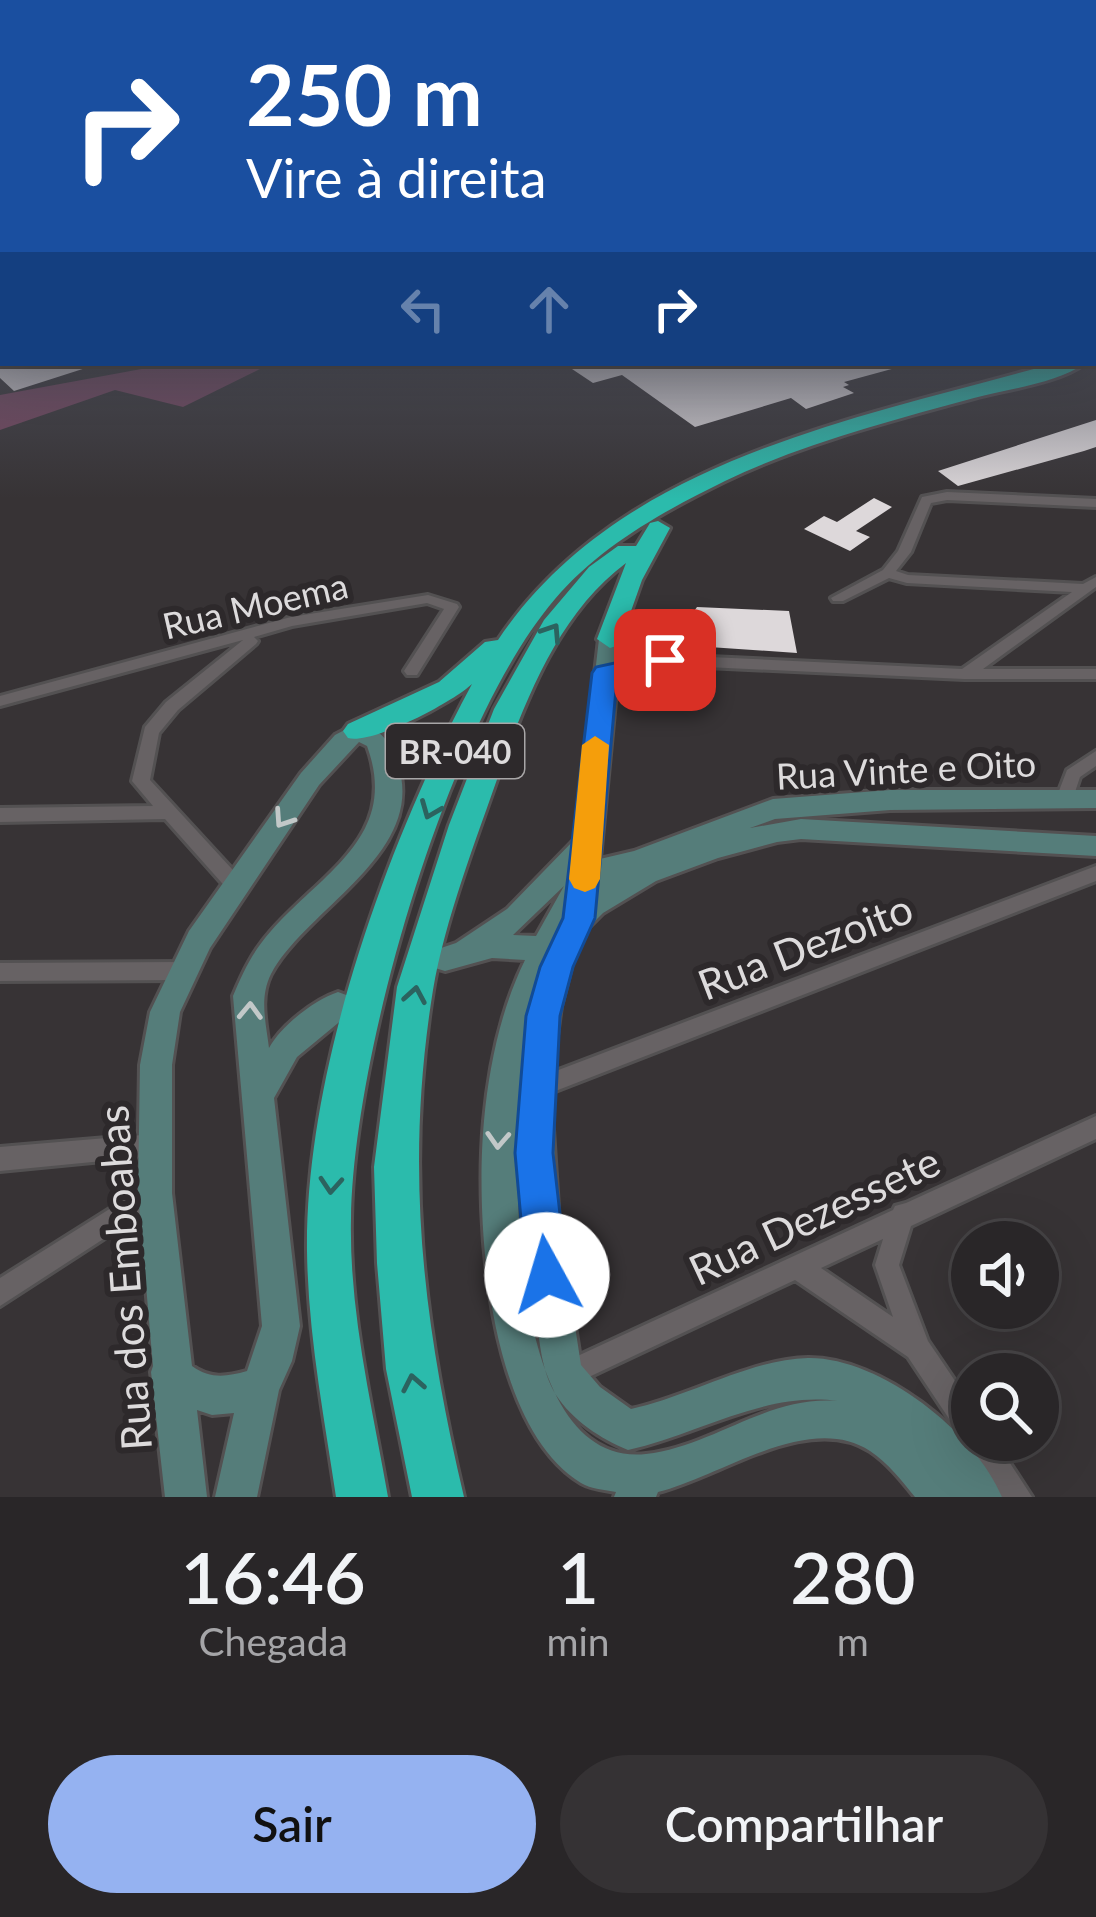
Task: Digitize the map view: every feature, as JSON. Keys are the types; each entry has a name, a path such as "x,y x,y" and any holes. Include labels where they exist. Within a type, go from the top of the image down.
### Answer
{"highway":[{"name":"BR-040","path":"362,1497 328,1224 338,1106 369,981 434,802 481,696 544,596 617,533 680,495 739,468 1066,366"},
{"name":"BR-040","path":"438,1497 410,1369 398,1244 395,1167 415,987 465,825 508,709 554,626 598,572 703,501 774,471 1096,369"},
{"path":"610,639 629,580 658,529"},
{"path":"358,731 422,705 461,680 544,596"}],"main road":[{"path":"610,639 579,918 557,967 543,1016 534,1153 547,1275 565,1375 590,1407 628,1430 663,1423 782,1380 831,1379 889,1401 957,1462 981,1497"},
{"path":"236,1497 260,1386 273,1361 281,1326 248,996 261,965 366,852 387,803 392,783 383,752 377,741 358,731"},
{"name":"Rua dos Emboabas","path":"187,1497 170,1372 155,1193 156,1065 165,1012 182,971 236,886 328,756 358,731"},
{"name":"Rua Vinte e Oito","path":"586,859 637,861 773,809 848,801 1096,799"},
{"name":"Rua Vinte e Oito","path":"579,918 680,858 783,830 1096,846"},
{"path":"586,859 542,948 503,1072 497,1153 501,1238 518,1353 546,1417 593,1468 640,1486 783,1421 840,1417 881,1434 943,1497"},
{"path":"542,948 514,944 456,955 517,917 586,859"},
{"path":"257,1098 286,1048 338,1006"},
{"path":"170,1372 187,1389 209,1397 235,1396 260,1386"}],"street":[{"path":"838,598 888,573 904,552 926,500 946,496 1096,503"},
{"path":"888,573 907,579 1091,584"},
{"path":"964,674 1091,584"},
{"name":"Rua Moema","path":"0,700 292,622 428,599 452,607 412,671"},
{"path":"236,886 141,781 151,731 239,646 292,622"},
{"path":"610,639 665,660"},
{"path":"605,673 665,660 964,674 1096,674"},
{"path":"1066,796 1073,774 1096,757"},
{"path":"0,815 166,812"},
{"name":"Rua Dezoito","path":"540,1087 1096,873"},
{"path":"0,972 182,971"},
{"name":"Rua Dezessete","path":"565,1375 1096,1127"},
{"path":"0,1159 154,1145"},
{"path":"0,1293 155,1193"},
{"path":"902,1214 887,1265 918,1349 951,1398"},
{"path":"797,1267 918,1349"},
{"path":"993,1461 1018,1497"}],"shaded area":[{"path":"158,366 266,366 183,407 115,390 0,430 0,395"}],"building":[{"path":"0,366 92,366 14,391 0,378"},
{"path":"568,366 899,366 844,382 849,385 843,387 854,393 806,409 791,398 695,427 622,375 593,383"},
{"path":"1096,420 1096,447 1084,451 958,486 938,471"},
{"path":"874,498 892,507 856,531 870,537 850,551 804,529 824,516 837,522"},
{"path":"697,607 789,611 797,653 709,647 708,637 679,636 676,643 662,635 671,621 685,624"}],"slow traffic":[{"path":"585,879 595,745"}],"route":[{"path":"547,1275 534,1153 543,1016 557,967 579,918 605,673 665,660"}]}
